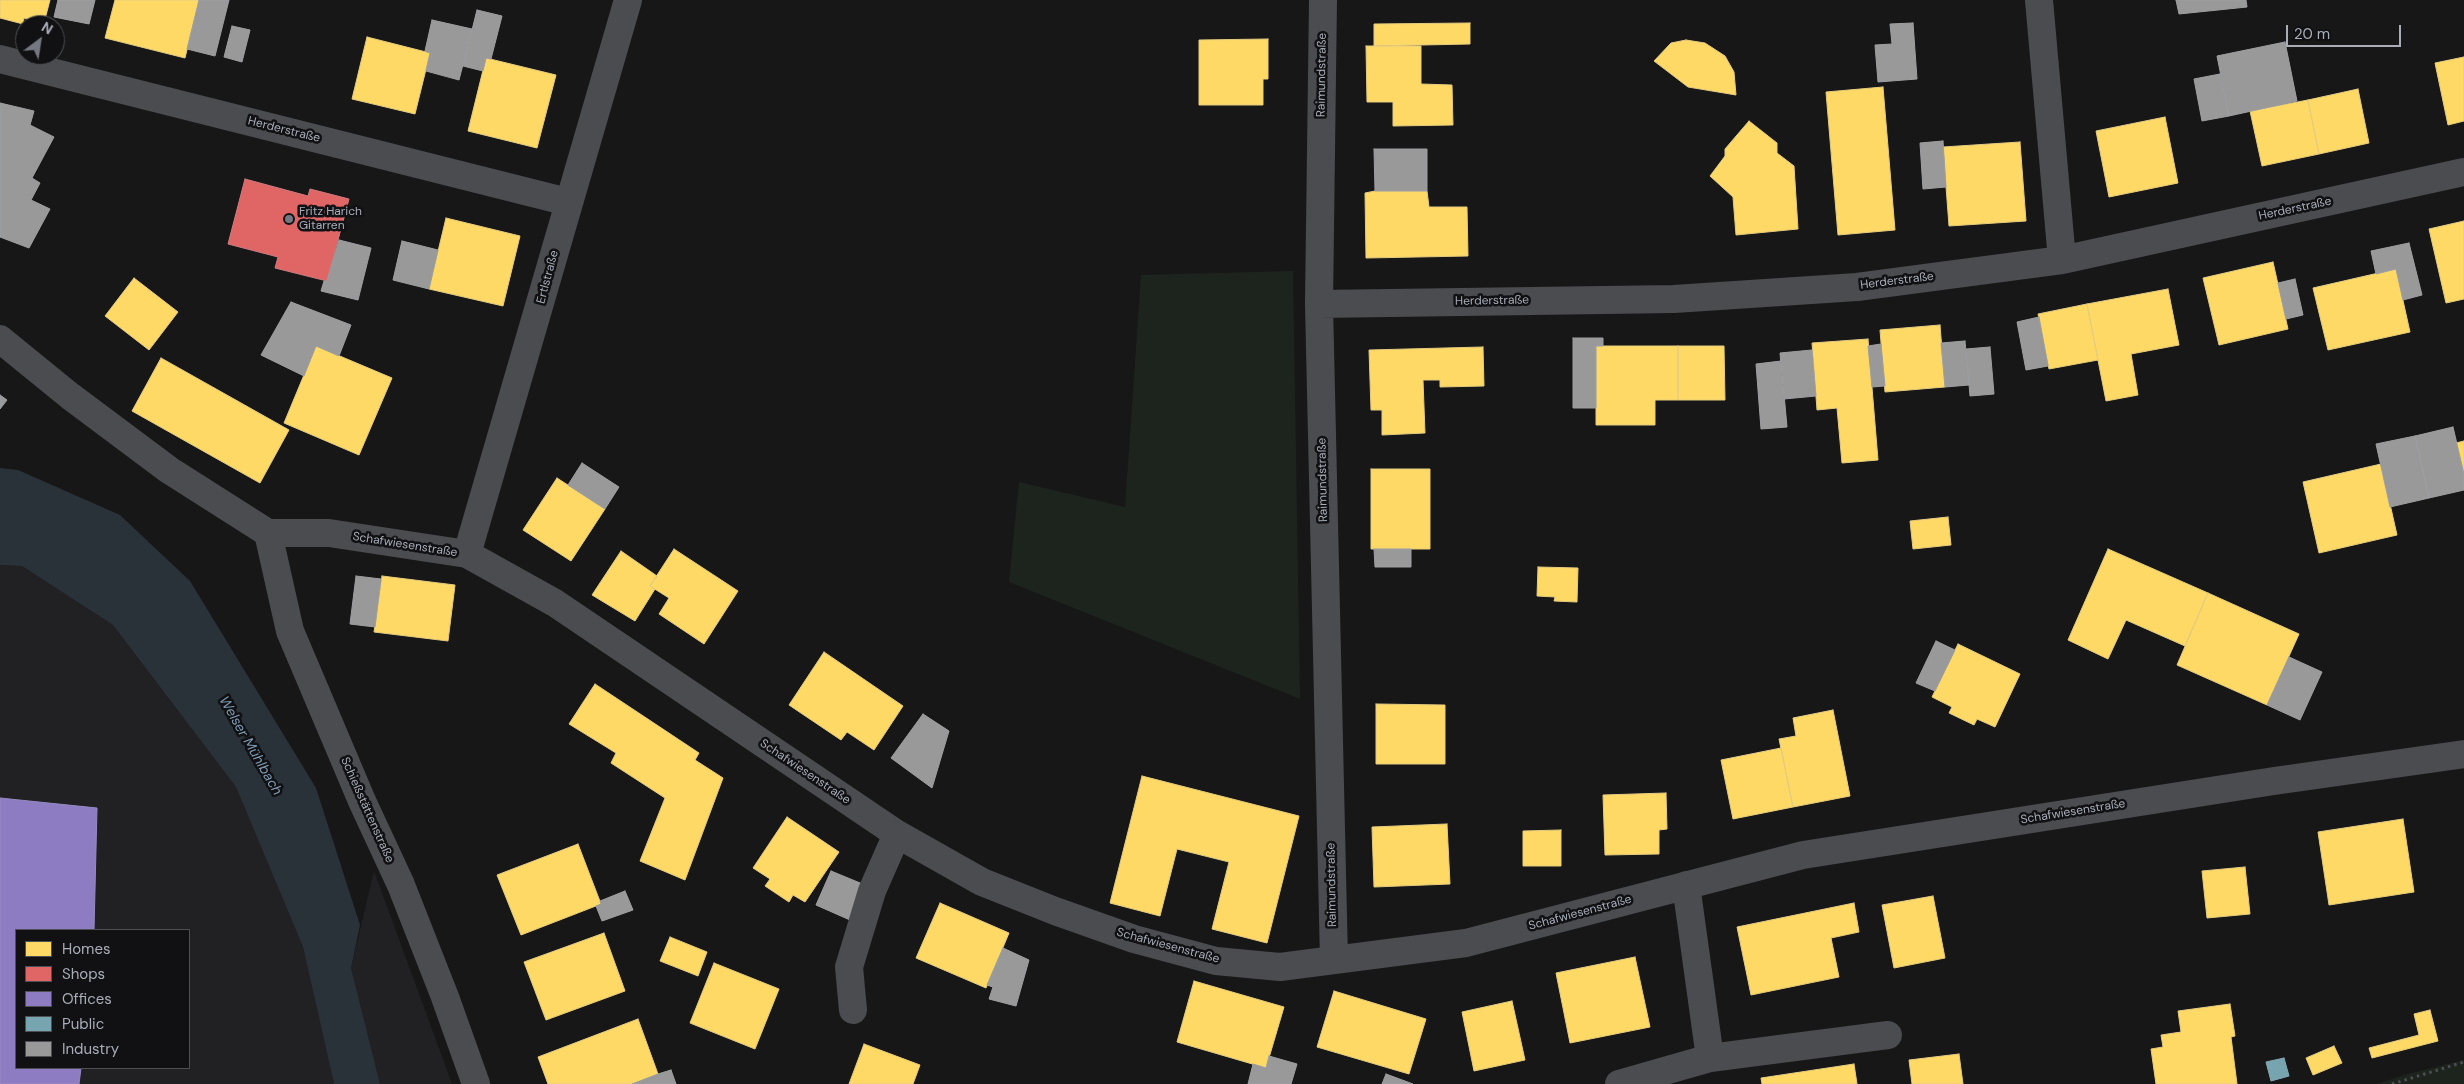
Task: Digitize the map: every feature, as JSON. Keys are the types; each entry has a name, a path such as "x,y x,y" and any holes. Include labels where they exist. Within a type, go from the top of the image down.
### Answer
{"street":[{"name":"Ertlstraße","path":"467,554 628,0"},
{"name":"Raimundstraße","path":"1323,0 1319,304 1334,960"},
{"path":"2039,0 2062,260"},
{"name":"Herderstraße","path":"0,59 568,202"},
{"name":"Herderstraße","path":"1319,304 1674,299 1857,287 2062,260 2464,172"},
{"path":"0,339 70,396 169,470 268,533"},
{"name":"Schafwiesenstraße","path":"268,533 329,533 467,554 555,603 896,834 982,882 1055,911 1134,939 1216,961 1280,967 1466,943 1803,854 2274,781 2464,754"},
{"name":"Schießstättenstraße","path":"268,533 290,631 362,802 400,885 445,997 476,1084"},
{"path":"853,1010 849,967 872,891 896,834"},
{"path":"1686,885 1710,1058"},
{"path":"1618,1084 1710,1058 1888,1035"}],"path":[{"path":"2392,1084 2464,1062"}],"shaded area":[{"path":"1293,271 1300,699 1009,582 1019,482 1125,507 1141,275"},
{"path":"0,565 22,566 113,625 236,787 303,947 334,1084 0,1084"},
{"path":"374,871 452,1084 380,1084 351,968"},
{"path":"2464,1060 2464,1084 2376,1084 2408,1074"}],"water":[{"name":"Welser Mühlbach","path":"0,468 18,470 120,515 190,581 316,788 360,925 351,968 380,1084 334,1084 303,947 236,787 113,625 22,566 0,565"}],"building: Homes":[{"path":"0,0 50,0 46,15 15,15 15,22 0,18"},
{"path":"115,0 199,0 185,58 105,38"},
{"path":"1470,23 1470,44 1374,46 1374,24"},
{"path":"367,37 430,53 415,114 352,99"},
{"path":"1268,39 1268,79 1263,79 1263,105 1199,105 1199,40"},
{"path":"1686,40 1705,43 1725,56 1734,72 1736,95 1688,87 1654,61 1671,43"},
{"path":"1366,46 1421,46 1421,84 1452,85 1453,125 1393,126 1393,102 1367,102"},
{"path":"2464,57 2464,121 2448,125 2435,63"},
{"path":"486,58 556,75 537,148 468,131"},
{"path":"1883,87 1895,230 1838,235 1826,92"},
{"path":"2358,89 2369,143 2319,154 2308,100"},
{"path":"2308,100 2319,154 2262,166 2250,111"},
{"path":"2165,117 2178,183 2109,197 2096,131"},
{"path":"1749,121 1777,143 1777,153 1794,166 1798,229 1736,235 1733,197 1710,176 1725,156 1725,149"},
{"path":"2020,142 2026,221 1949,226 1943,147"},
{"path":"1375,191 1427,191 1429,207 1467,207 1468,256 1366,258 1365,193"},
{"path":"446,218 520,236 503,306 429,289"},
{"path":"2464,221 2464,299 2446,303 2429,229"},
{"path":"2273,262 2288,329 2219,345 2203,278"},
{"path":"2396,269 2410,332 2328,350 2313,288"},
{"path":"134,278 178,312 149,350 105,316"},
{"path":"2168,289 2179,345 2131,354 2138,395 2106,401 2087,304"},
{"path":"2087,304 2098,360 2049,369 2038,314"},
{"path":"1940,325 1945,387 1885,392 1880,330"},
{"path":"1868,339 1878,460 1842,463 1837,408 1817,410 1812,343"},
{"path":"316,346 392,378 359,455 284,423"},
{"path":"1596,346 1678,346 1678,400 1655,400 1655,425 1596,425"},
{"path":"1678,346 1724,346 1725,400 1678,400"},
{"path":"1483,347 1484,386 1440,387 1440,380 1423,380 1425,433 1382,435 1382,410 1371,410 1369,350"},
{"path":"161,358 289,430 260,483 132,411"},
{"path":"2464,441 2464,474 2456,443"},
{"path":"2381,464 2397,535 2319,553 2303,482"},
{"path":"1371,469 1430,469 1430,549 1371,549"},
{"path":"557,478 605,509 571,561 523,530"},
{"path":"1948,517 1951,545 1913,549 1910,521"},
{"path":"674,549 738,591 704,644 659,614 669,598 650,586"},
{"path":"2108,549 2208,593 2185,646 2126,620 2108,659 2068,640"},
{"path":"621,551 657,576 650,586 655,589 635,621 592,595"},
{"path":"1538,567 1578,568 1577,602 1554,601 1555,597 1537,596"},
{"path":"382,576 455,585 448,641 374,632"},
{"path":"2208,593 2299,634 2267,705 2177,665"},
{"path":"1958,644 2020,674 1995,727 1977,719 1974,725 1949,713 1952,707 1932,697"},
{"path":"824,652 903,706 874,750 847,732 841,740 789,705"},
{"path":"595,684 699,753 695,760 723,778 685,880 640,861 665,798 611,763 616,753 569,724"},
{"path":"1376,704 1445,705 1445,764 1376,764"},
{"path":"1833,710 1850,796 1793,807 1779,739 1796,736 1793,718"},
{"path":"1781,748 1793,807 1733,819 1721,760"},
{"path":"1142,776 1299,816 1267,943 1212,929 1229,862 1177,849 1160,916 1110,903"},
{"path":"1666,793 1667,829 1659,830 1659,854 1605,855 1603,795"},
{"path":"787,817 839,852 805,902 793,895 789,902 765,886 770,879 753,868"},
{"path":"2403,819 2414,892 2329,905 2318,832"},
{"path":"1447,824 1450,884 1374,887 1372,827"},
{"path":"1561,830 1561,866 1523,866 1523,831"},
{"path":"578,844 601,904 521,935 497,875"},
{"path":"2245,867 2250,914 2207,918 2202,871"},
{"path":"1933,896 1945,958 1894,968 1882,905"},
{"path":"940,903 1009,933 986,988 916,958"},
{"path":"1854,903 1859,932 1831,938 1839,977 1751,995 1737,927"},
{"path":"604,933 625,991 546,1020 524,962"},
{"path":"670,937 707,952 698,976 660,961"},
{"path":"1635,957 1650,1027 1570,1043 1556,973"},
{"path":"714,963 779,989 755,1049 690,1023"},
{"path":"1194,981 1284,1007 1266,1068 1177,1042"},
{"path":"1334,991 1426,1019 1409,1074 1317,1047"},
{"path":"1512,1001 1525,1060 1474,1071 1462,1012"},
{"path":"2230,1004 2235,1036 2231,1037 2237,1084 2156,1084 2151,1049 2163,1047 2161,1035 2181,1032 2178,1011"},
{"path":"2430,1010 2438,1041 2372,1058 2369,1048 2419,1035 2414,1014"},
{"path":"638,1019 658,1074 632,1084 548,1084 538,1057"},
{"path":"864,1044 920,1065 913,1084 849,1084"},
{"path":"2334,1046 2342,1063 2313,1075 2306,1058"},
{"path":"1959,1054 1963,1084 1912,1084 1909,1060"},
{"path":"1854,1064 1857,1084 1762,1084 1761,1078"}],"building: Shops":[{"name":"Fritz Harich Gitarren","path":"245,179 308,196 310,189 349,199 327,281 275,268 278,257 228,244"}],"building: Offices":[{"path":"0,798 97,808 94,929 15,929 15,1069 81,1069 79,1084 0,1084"}],"building: Public":[{"path":"2284,1058 2289,1076 2271,1081 2266,1062"}],"building: Industry":[{"path":"58,0 95,0 89,24 65,19 65,15 54,15"},
{"path":"199,0 229,0 215,56 187,49"},
{"path":"2176,0 2246,0 2247,7 2179,14"},
{"path":"477,10 502,16 491,59 486,58 483,71 463,66"},
{"path":"432,20 472,29 459,80 426,71 430,53 425,51"},
{"path":"1913,23 1917,79 1878,82 1875,45 1892,44 1890,24"},
{"path":"232,26 250,30 242,62 224,57"},
{"path":"2285,42 2297,101 2229,116 2217,56"},
{"path":"2220,74 2229,116 2202,121 2194,79"},
{"path":"0,103 34,111 30,125 54,137 32,178 40,183 31,200 50,209 29,248 0,237"},
{"path":"1943,141 1946,187 1923,189 1920,143"},
{"path":"1374,149 1427,149 1427,191 1375,191"},
{"path":"339,240 371,248 358,300 321,291 324,281 327,281"},
{"path":"402,241 438,250 429,289 393,280"},
{"path":"2409,243 2422,295 2403,300 2396,269 2376,274 2371,251"},
{"path":"2295,279 2303,315 2286,319 2278,283"},
{"path":"291,302 351,325 339,356 316,346 304,376 261,355"},
{"path":"2039,317 2048,366 2026,370 2017,322"},
{"path":"1573,338 1603,338 1603,346 1596,346 1596,408 1573,408"},
{"path":"1965,341 1969,385 1945,387 1941,343"},
{"path":"1881,344 1885,386 1872,387 1868,346"},
{"path":"1990,347 1994,394 1970,396 1966,349"},
{"path":"1812,350 1816,396 1784,399 1780,353"},
{"path":"1781,361 1787,427 1761,429 1756,364"},
{"path":"0,395 7,400 0,409"},
{"path":"2453,427 2464,474 2464,490 2429,498 2415,436"},
{"path":"2415,436 2429,498 2390,507 2376,444"},
{"path":"582,463 619,487 605,509 568,485"},
{"path":"1374,549 1411,549 1411,567 1375,567"},
{"path":"356,576 381,579 375,627 350,624"},
{"path":"1936,641 1955,650 1935,691 1916,683"},
{"path":"2289,657 2322,672 2300,720 2267,705"},
{"path":"923,714 949,731 932,788 891,758"},
{"path":"831,871 865,885 850,920 816,905"},
{"path":"625,891 633,910 602,921 596,906 601,904 600,901"},
{"path":"1003,948 1029,960 1016,1006 989,999 993,987 987,985"},
{"path":"1269,1056 1297,1064 1291,1084 1248,1084 1253,1064 1266,1068"},
{"path":"671,1070 676,1084 632,1084 658,1074"},
{"path":"1386,1074 1413,1084 1382,1084"}],"place":[{"name":"Fritz Harich Gitarren","path":"289,219"}]}
